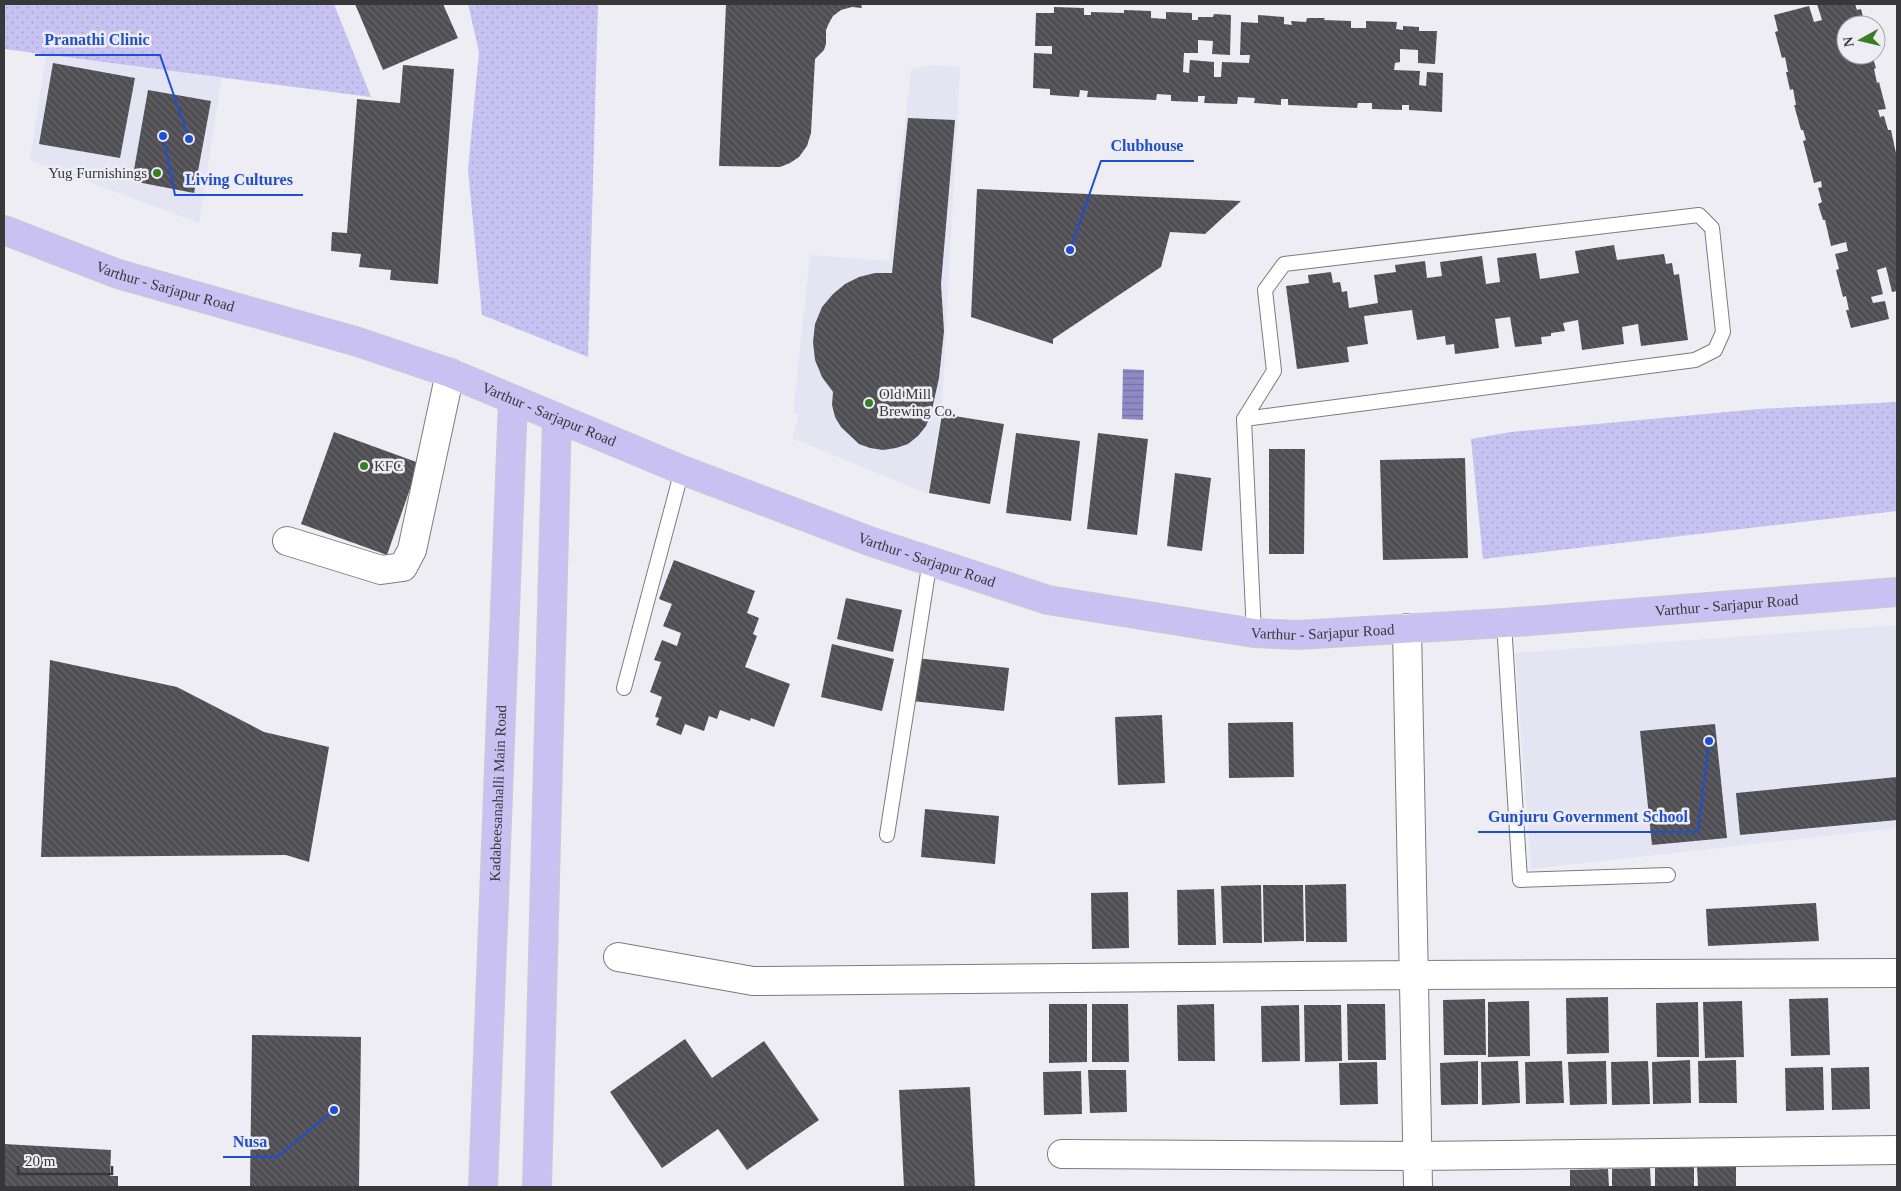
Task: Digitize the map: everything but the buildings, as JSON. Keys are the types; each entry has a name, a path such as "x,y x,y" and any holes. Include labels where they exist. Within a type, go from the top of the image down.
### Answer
{"main road":[{"name":"Varthur - Sarjapur Road","path":"4,230 118,274 358,342 450,373 682,470 872,542 1048,600 1254,633 1297,635 1504,623 1897,592"},
{"name":"Kadabeesanahalli Main Road","path":"483,1187 513,400"},
{"path":"538,1187 557,418"}],"street":[{"path":"287,541 382,570 403,567 412,550 450,373"},
{"path":"1407,628 1418,1187"},
{"path":"618,957 752,981 1897,973"},
{"path":"1062,1154 1417,1156 1897,1150"}],"lane":[{"path":"1244,419 1696,360 1714,350 1723,332 1712,228 1699,215 1284,264 1265,290 1274,370 1244,419 1254,633"},
{"path":"624,688 682,470"},
{"path":"887,834 930,560"},
{"path":"1504,623 1520,880 1668,875"}],"shaded area":[{"path":"4,4 334,4 371,97 4,49"},
{"path":"468,4 598,4 588,357 482,315 468,170 479,52"},
{"path":"46,55 222,78 199,223 30,160"},
{"path":"932,65 960,67 942,405 928,494 792,438 799,415 793,413 810,255 889,261 911,70"},
{"path":"1123,369 1144,370 1143,420 1122,419"},
{"path":"1897,402 1897,511 1483,559 1471,439 1511,432 1759,409"},
{"path":"1897,625 1897,828 1531,869 1515,653"}],"place":[{"name":"Living Cultures","path":"163,136"},
{"name":"Pranathi Clinic","path":"189,139"},
{"name":"Yug Furnishings","path":"157,173"},
{"name":"Clubhouse","path":"1070,250"},
{"name":"Old Mill Brewing Co.","path":"869,403"},
{"name":"KFC","path":"364,466"},
{"name":"Gunjuru Government School","path":"1709,741"},
{"name":"Nusa","path":"334,1110"}]}
